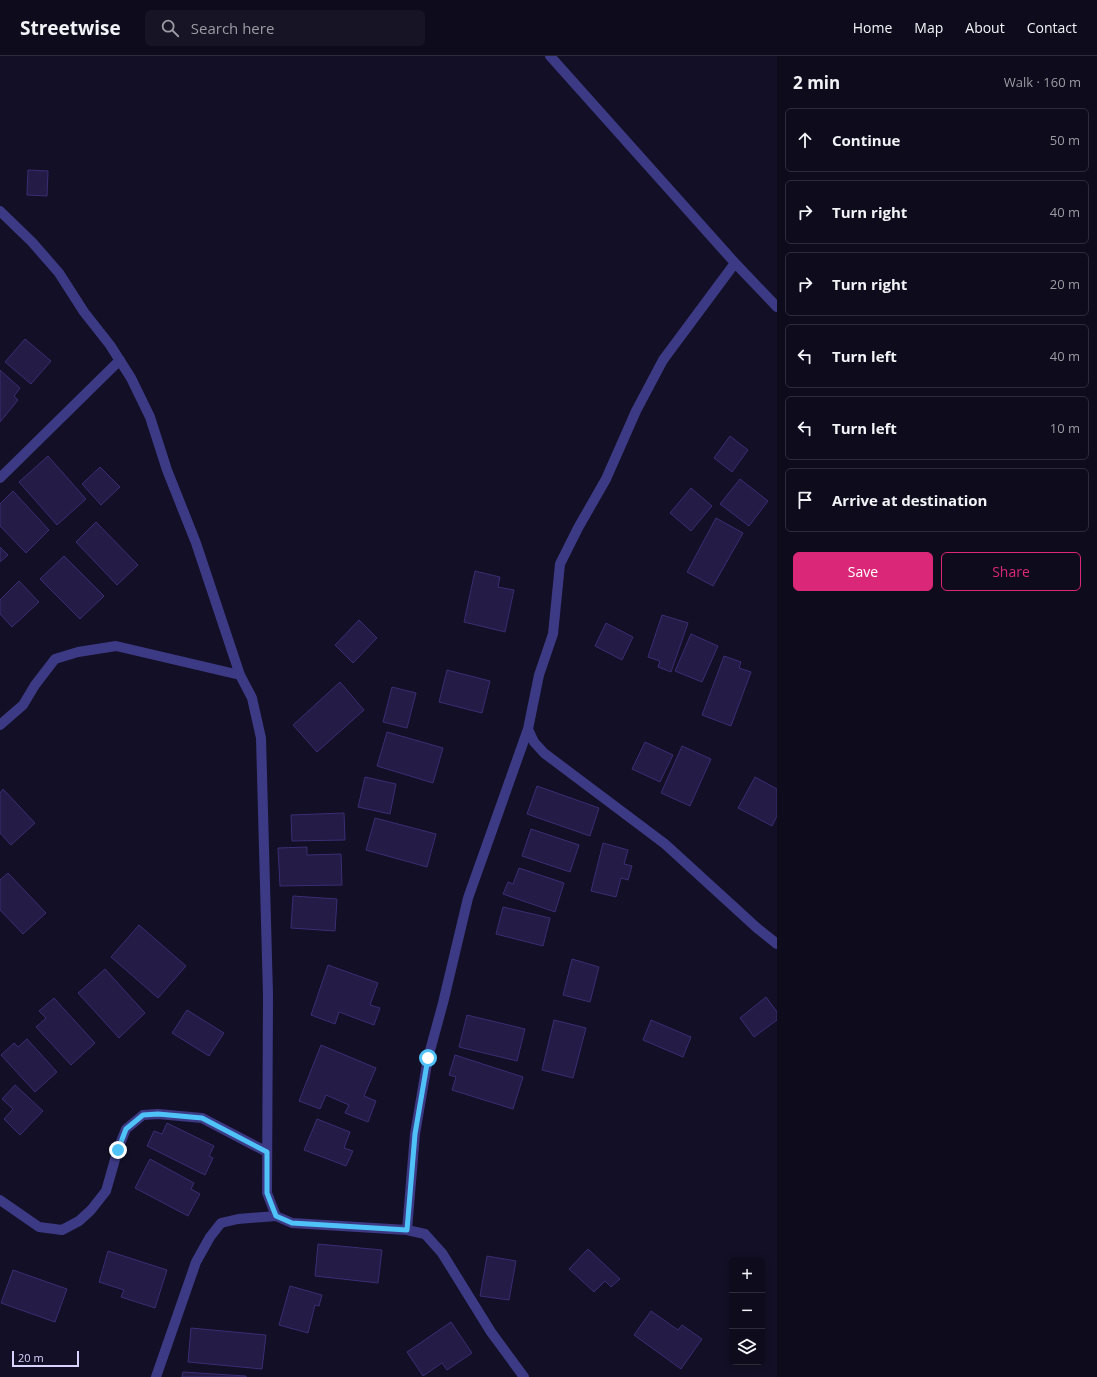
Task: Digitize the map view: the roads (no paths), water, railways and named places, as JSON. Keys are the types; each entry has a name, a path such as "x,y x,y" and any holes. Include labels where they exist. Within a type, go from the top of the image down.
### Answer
{"street":[{"path":"550,56 735,263 777,307"},
{"path":"0,211 32,242 58,273 84,312 110,345 131,378 150,417 167,470 196,543 240,675 252,698 262,738 268,995 267,1193 276,1216"},
{"path":"407,1230 415,1134 428,1058 443,1003 468,898 528,729 539,675 552,634 560,564 578,528 606,479 636,411 663,360 735,263"},
{"path":"0,478 120,360"},
{"path":"0,725 23,705 35,685 55,659 78,652 116,646 240,675"},
{"path":"528,729 534,742 544,753 665,844 757,928 777,944"},
{"path":"0,1200 39,1228 62,1230 79,1221 91,1210 106,1191 126,1129 143,1115 158,1114 202,1118 267,1152"},
{"path":"156,1377 196,1262 210,1237 222,1223 238,1219 276,1216 292,1223 407,1230 425,1234 442,1253 491,1332 524,1377"}]}
